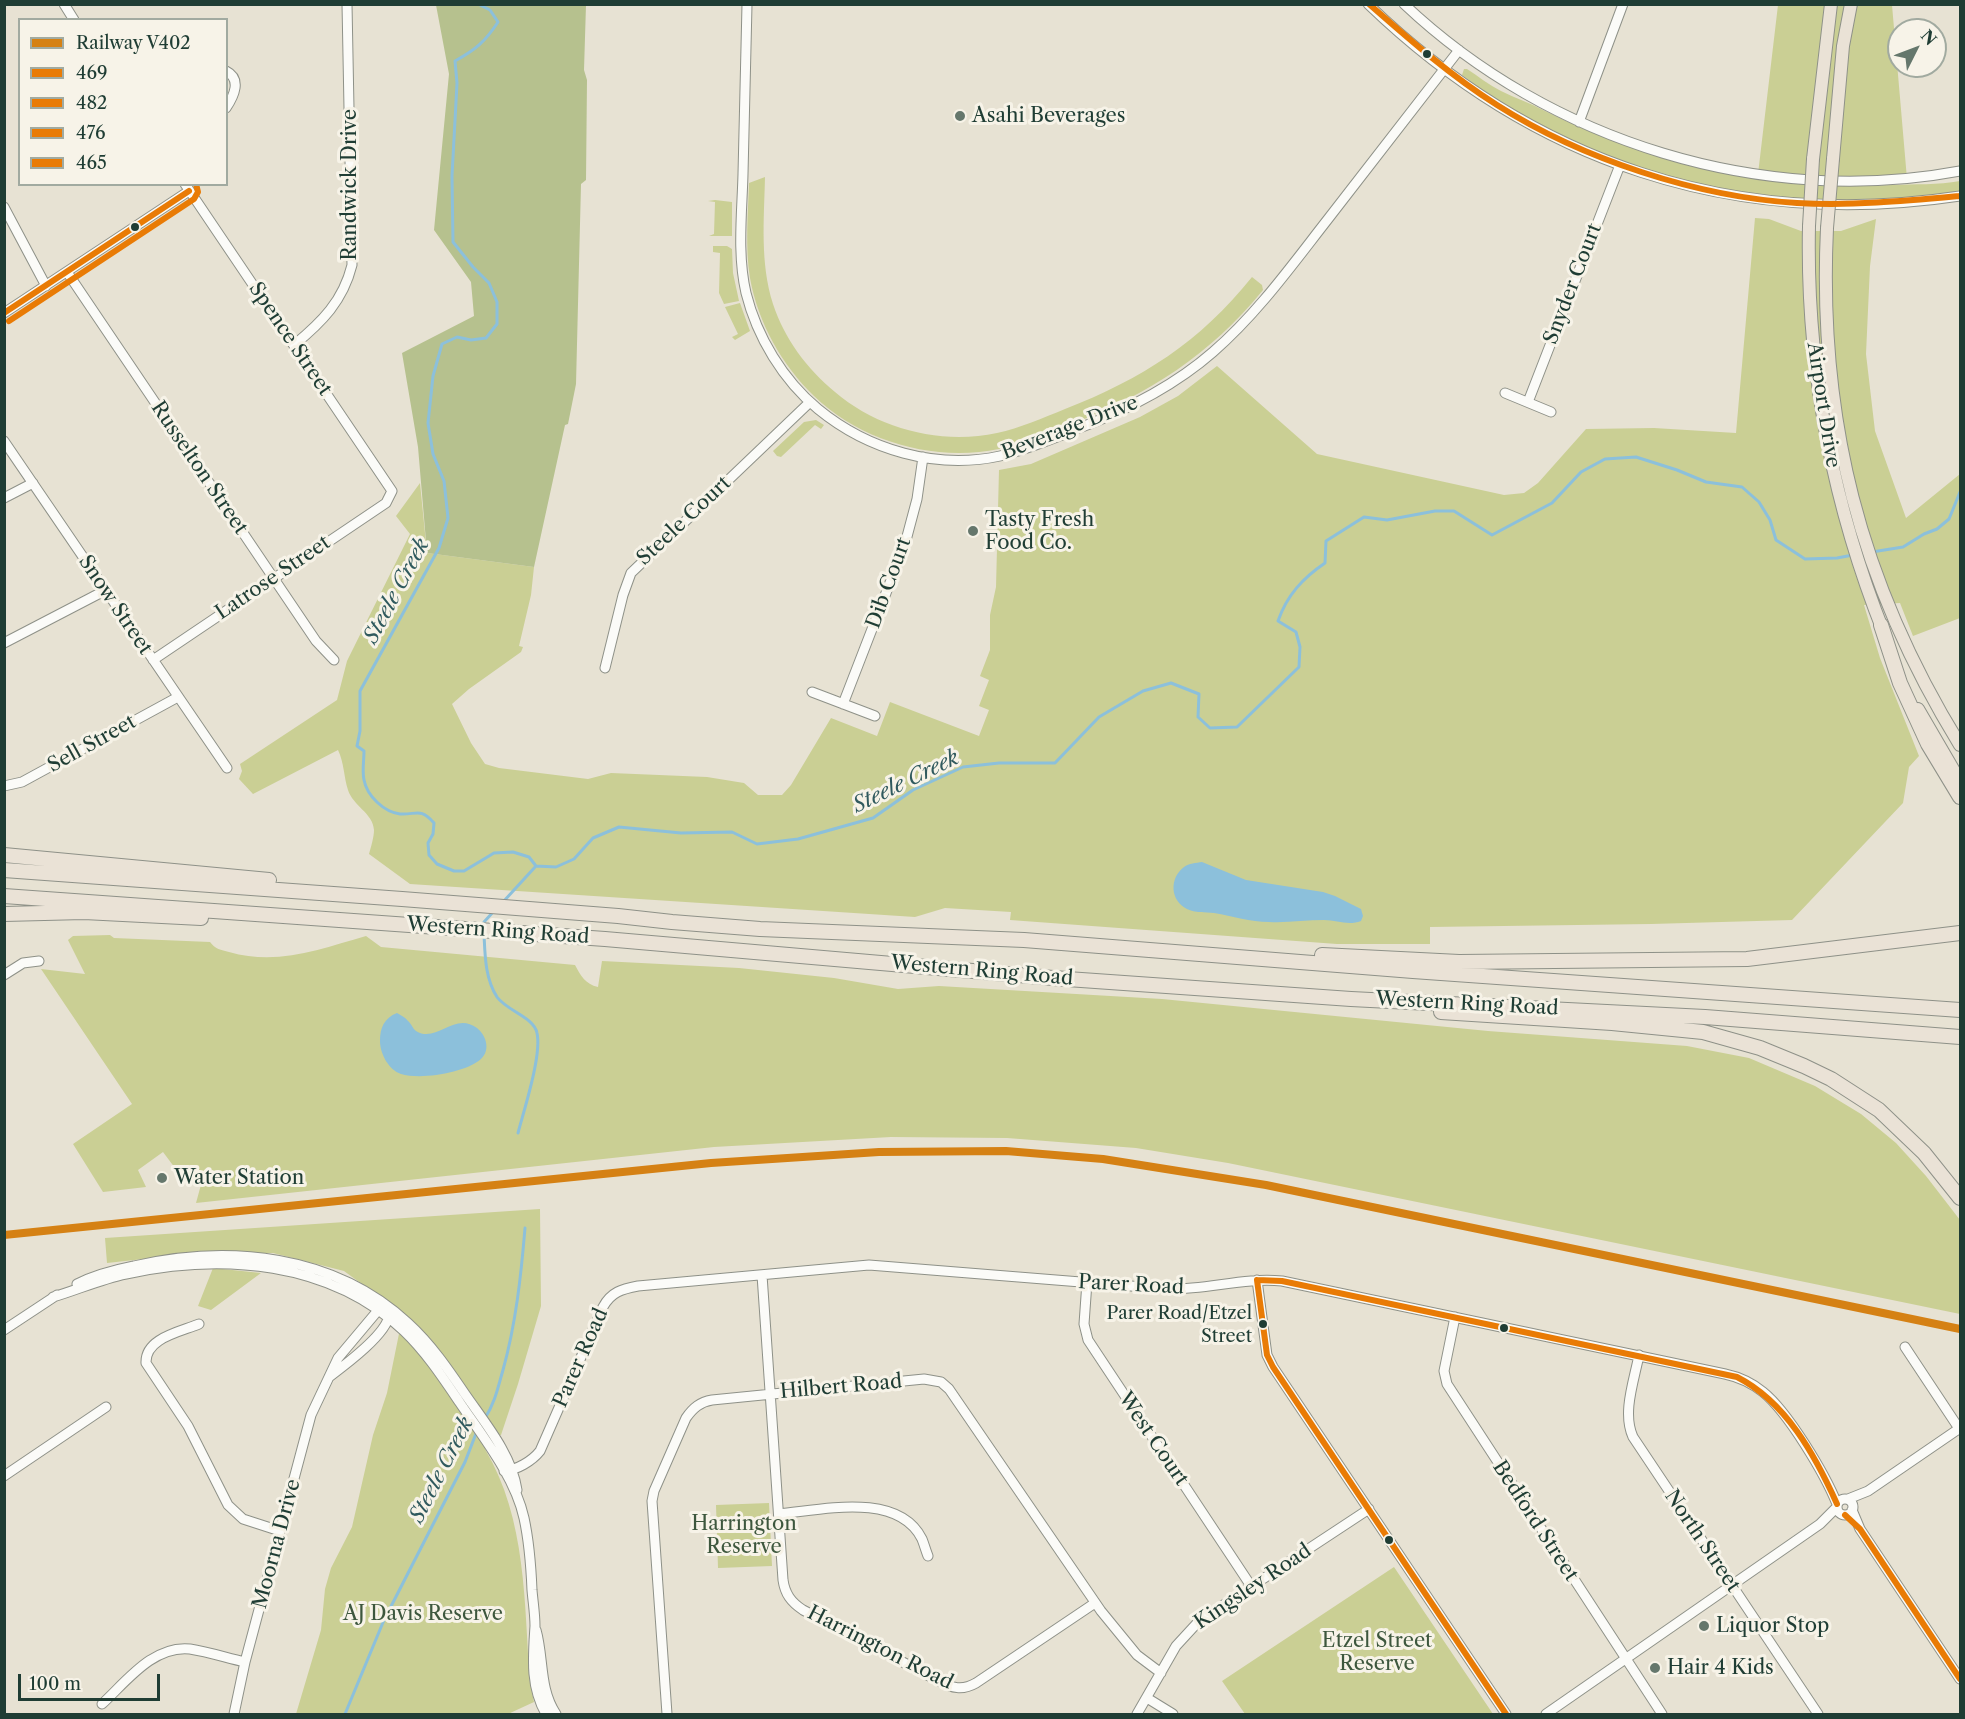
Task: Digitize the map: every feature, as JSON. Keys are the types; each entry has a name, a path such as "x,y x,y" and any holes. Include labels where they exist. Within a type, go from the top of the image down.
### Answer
{"highway":[{"path":"1881,625 1900,683 1928,744 1960,796"},
{"path":"4,855 249,878 402,899"},
{"name":"Western Ring Road","path":"4,870 402,899 760,929 1024,940 1413,971 1960,1010"},
{"name":"Western Ring Road","path":"4,896 605,939 1053,978 1351,999 1705,1017 1960,1037"},
{"path":"4,914 84,912 179,918 389,923"},
{"path":"1848,946 1960,924"},
{"path":"1024,940 1459,962 1747,959 1960,933"},
{"path":"1351,999 1430,1011 1612,1023 1692,1031 1733,1039 1804,1066 1879,1110 1924,1153 1960,1198"}],"main road":[{"name":"Airport Drive","path":"1831,4 1813,159 1809,226 1809,289 1817,376 1827,444 1842,512 1874,608 1920,712 1960,781"},
{"name":"Airport Drive","path":"1851,4 1844,46 1833,159 1827,228 1825,296 1827,349 1839,435 1856,512 1887,605 1924,682 1960,746"}],"street":[{"path":"64,4 73,18"},
{"name":"Randwick Drive","path":"294,345 319,324 334,307 345,288 352,265 347,4"},
{"name":"Beverage Drive","path":"747,4 742,269 746,293 762,336 782,370 810,402 843,428 903,453 923,457 972,460 1018,452 1128,408 1188,372 1232,335 1264,299 1459,50"},
{"path":"1368,4 1444,70 1477,93 1521,121 1620,165 1702,189 1769,201 1868,206 1915,203 1960,196"},
{"path":"1404,4 1459,50 1512,87 1579,122 1674,157 1758,174 1806,179 1892,180 1960,171"},
{"path":"1579,122 1623,4"},
{"path":"228,71 233,75 236,85 228,105"},
{"name":"Snyder Court","path":"1528,402 1620,165"},
{"path":"4,313 68,272 187,188"},
{"name":"Spence Street","path":"187,188 391,488 391,495"},
{"path":"4,207 46,286"},
{"name":"Russelton Street","path":"68,272 272,577 316,641 334,660"},
{"path":"1505,393 1551,412"},
{"name":"Steele Court","path":"605,668 623,595 631,573 810,402"},
{"name":"Snow Street","path":"4,441 226,768"},
{"name":"Dib Court","path":"843,705 905,544 917,499 923,457"},
{"path":"4,498 33,483"},
{"name":"Latrose Street","path":"153,660 272,577 386,503 391,495"},
{"path":"4,643 106,590"},
{"path":"812,692 875,716"},
{"name":"Sell Street","path":"4,786 22,782 178,697"},
{"path":"4,975 23,963 39,961"},
{"path":"4,1330 53,1298 91,1277 155,1260 193,1256 247,1256 283,1260 321,1270 362,1290 388,1307 408,1323 430,1346 515,1478 529,1544 535,1625 532,1646 534,1686 546,1714"},
{"path":"53,1298 109,1278 138,1271 194,1265 246,1264 274,1267 302,1274 347,1291 377,1310 405,1332 475,1416"},
{"name":"Parer Road","path":"508,1468 535,1456 599,1314 612,1295 619,1290 639,1286 869,1265 1176,1289 1257,1280 1282,1281 1640,1355 1737,1377 1756,1387 1779,1408 1960,1679"},
{"name":"Harrington Road","path":"762,1275 784,1587 793,1603 951,1687 964,1688 976,1683 1095,1603"},
{"path":"1257,1280 1267,1355 1506,1714"},
{"name":"West Court","path":"1087,1282 1084,1324 1088,1340 1251,1586"},
{"path":"377,1310 388,1307"},
{"path":"388,1307 389,1319"},
{"name":"Moorna Drive","path":"234,1714 245,1662 311,1415 338,1358 377,1310"},
{"name":"Bedford Street","path":"1455,1317 1444,1371 1447,1384 1662,1714"},
{"name":"Moorna Drive","path":"329,1377 380,1332 389,1319"},
{"path":"199,1324 155,1343 147,1352 146,1363 188,1426 228,1506 243,1519 280,1531"},
{"path":"1546,1714 1960,1429 1905,1347"},
{"name":"North Street","path":"1640,1355 1629,1406 1630,1431 1818,1714"},
{"name":"Hilbert Road","path":"667,1714 652,1505 654,1491 686,1418 701,1403 712,1400 924,1379 936,1380 946,1385 1095,1603 1137,1655 1161,1673"},
{"path":"4,1476 106,1407"},
{"path":"779,1514 860,1507 892,1512 915,1528 928,1556"},
{"name":"Kingsley Road","path":"1137,1714 1176,1646 1192,1628 1251,1586 1369,1509"},
{"path":"535,1625 541,1645 544,1686 556,1714"},
{"path":"102,1704 149,1660 175,1650 189,1649 245,1662"},
{"path":"1147,1698 1173,1714"}],"green space":[{"path":"436,5 586,5 584,70 587,80 586,180 581,184 576,384 534,567 427,553 418,447 402,353 474,316 471,282 434,230 449,74"},
{"path":"1778,5 1892,5 1893,18 1887,18 1887,78 1898,78 1907,179 1758,174"},
{"path":"1464,69 1501,91 1586,130 1670,160 1713,171 1800,183 1845,186 1960,181 1960,191 1895,199 1830,200 1764,195 1699,184 1636,166 1575,142 1516,112 1462,75"},
{"path":"765,177 766,273 773,304 783,329 806,363 835,392 871,416 911,431 954,437 997,433 1023,426 1119,385 1168,356 1212,321 1252,277 1262,285 1263,290 1222,334 1200,353 1152,386 1100,412 1036,438 999,449 949,453 900,445 854,426 814,396 782,357 765,327 750,278 747,231 749,183"},
{"path":"708,201 732,202 732,236 709,236 714,234 715,202"},
{"path":"1755,218 1769,219 1801,231 1841,231 1876,219 1870,266 1866,354 1875,431 1906,518 1960,474 1960,618 1913,636 1900,603 1864,605 1880,658 1919,756 1909,767 1903,803 1792,920 1430,927 1430,944 1337,944 1010,920 1011,912 945,908 915,917 410,884 369,854 374,836 373,824 351,796 338,750 253,794 239,779 242,771 240,764 337,700 347,661 410,534 396,516 420,483 427,553 534,567 531,595 519,646 523,647 521,652 452,704 471,743 485,764 499,768 588,779 611,773 707,777 744,783 758,795 782,795 791,785 831,718 877,736 890,702 979,736 989,710 979,706 989,680 980,676 990,650 990,615 996,587 999,470 1031,464 1140,417 1178,396 1217,366 1317,454 1504,495 1524,493 1538,483 1586,429 1654,428 1736,433"},
{"path":"713,246 727,246 732,249 733,273 739,301 724,304 719,293 720,253 713,252"},
{"path":"740,303 750,331 735,340 732,337 738,334 725,307"},
{"path":"816,420 824,425 821,429 815,425 781,457 777,456 773,451 804,422"},
{"path":"110,935 114,938 210,942 223,951 265,957 299,954 366,936 381,947 575,965 587,982 598,987 602,961 739,968 834,978 898,989 939,986 1162,999 1488,1031 1687,1046 1749,1058 1815,1086 1861,1114 1896,1143 1926,1176 1960,1220 1960,1314 1228,1163 1136,1148 1007,1138 891,1137 714,1147 196,1203 202,1181 187,1184 163,1152 138,1170 146,1187 103,1192 73,1144 132,1104 41,969 85,974 68,940 73,936"},
{"name":"AJ Davis Reserve","path":"540,1209 541,1306 501,1435 495,1436 485,1449 499,1476 516,1533 524,1593 530,1683 534,1702 508,1714 296,1714 321,1630 325,1589 331,1568 352,1527 373,1435 387,1393 403,1314 344,1271 273,1253 189,1254 107,1263 105,1238"},
{"path":"213,1268 261,1273 211,1310 198,1306"},
{"name":"Harrington Reserve","path":"769,1503 772,1566 718,1568 716,1505"},
{"name":"Etzel Street Reserve","path":"1394,1567 1493,1714 1245,1714 1222,1681"}],"water":[{"path":"1202,862 1246,880 1323,892 1335,896 1361,909 1363,916 1361,921 1352,923 1324,920 1269,922 1190,910 1177,901 1174,883 1184,867"},
{"path":"397,1013 416,1031 424,1034 431,1034 461,1023 469,1024 483,1035 486,1051 474,1064 443,1074 410,1076 401,1074 386,1061 380,1041 384,1024"}],"waterway":[{"name":"Steele Creek","path":"478,4 490,10 498,22 479,45 455,61 457,83 452,176 453,242 489,283 497,302 497,324 486,338 471,340 457,337 442,344 433,376 428,423 433,454 444,481 448,518 439,548 360,691 360,731 357,746 364,751 364,780 372,797 382,807 394,813 422,813 434,823 433,834 428,843 429,855 437,864 454,871 464,871 494,853 513,852 529,857 536,866 503,902"},
{"name":"Steele Creek","path":"536,866 556,867 574,859 593,838 619,827 681,833 732,832 757,844 798,839 873,818 913,790 963,767 999,763 1055,763 1099,717 1143,691 1171,683 1199,694 1198,717 1210,728 1237,727 1299,667 1300,647 1296,632 1278,621 1286,603 1297,588 1325,563 1326,541 1364,517 1387,520 1435,511 1454,511 1492,535 1552,503 1581,472 1605,459 1636,457 1706,482 1742,487 1759,502 1770,520 1776,540 1805,559 1853,555"},
{"name":"Steele Creek","path":"1872,552 1903,547 1937,529 1949,519 1960,492"},
{"name":"Steele Creek","path":"484,927 484,922 494,911"},
{"name":"Steele Creek","path":"484,934 486,966 493,990 501,1002 526,1018 535,1027 537,1033 535,1068 518,1133"},
{"name":"Steele Creek","path":"485,1418 496,1395 515,1317 525,1228"},
{"name":"Steele Creek","path":"345,1714 384,1620 465,1462 477,1431"}],"rail line":[{"name":"V402","path":"4,1235 711,1163 879,1152 1006,1151 1103,1159 1266,1185 1960,1329"}],"transit line":[{"name":"482","path":"1369,4 1447,70 1497,105 1566,142 1641,172 1720,193 1797,203 1858,203 1960,196"},
{"name":"465","path":"9,321 194,199 198,192 196,186"},
{"name":"476","path":"4,313 189,191"},
{"name":"469","path":"1257,1280 1282,1281 1737,1377 1770,1400 1784,1415 1809,1449 1837,1504"},
{"name":"469","path":"1257,1280 1267,1355 1273,1367 1506,1714"},
{"name":"469","path":"1845,1515 1860,1529 1960,1679"}],"place":[{"name":"Asahi Beverages","path":"960,116"},
{"name":"Tasty Fresh Food Co.","path":"973,531"},
{"name":"Water Station","path":"162,1178"},
{"name":"Parer Road/Etzel Street","path":"1263,1324"},
{"name":"Liquor Stop","path":"1704,1626"},
{"name":"Hair 4 Kids","path":"1655,1668"}]}
